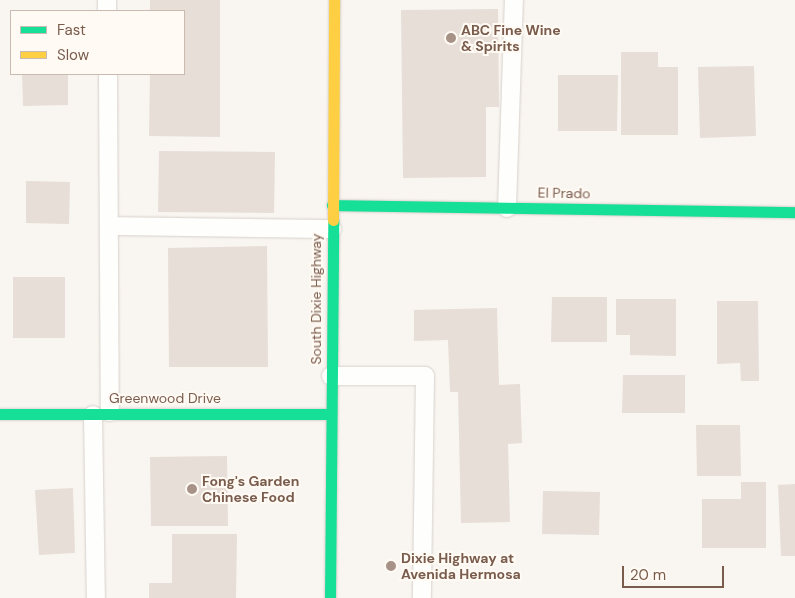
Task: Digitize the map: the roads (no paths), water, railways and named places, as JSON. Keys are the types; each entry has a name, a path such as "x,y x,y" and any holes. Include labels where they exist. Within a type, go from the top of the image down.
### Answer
{"street":[{"name":"South Dixie Highway","path":"330,598 334,0"},
{"name":"El Prado","path":"332,205 795,212"},
{"name":"Greenwood Drive","path":"0,414 93,415 110,412 330,414"}],"lane":[{"path":"507,208 514,0"},
{"path":"108,75 110,412"},
{"path":"110,226 332,229"},
{"path":"331,376 425,376 422,598"},
{"path":"93,415 96,598"}],"place":[{"name":"ABC Fine Wine & Spirits","path":"451,38"},
{"name":"Fong's Garden Chinese Food","path":"192,489"},
{"name":"Dixie Highway at Avenida Hermosa","path":"391,566"}]}
